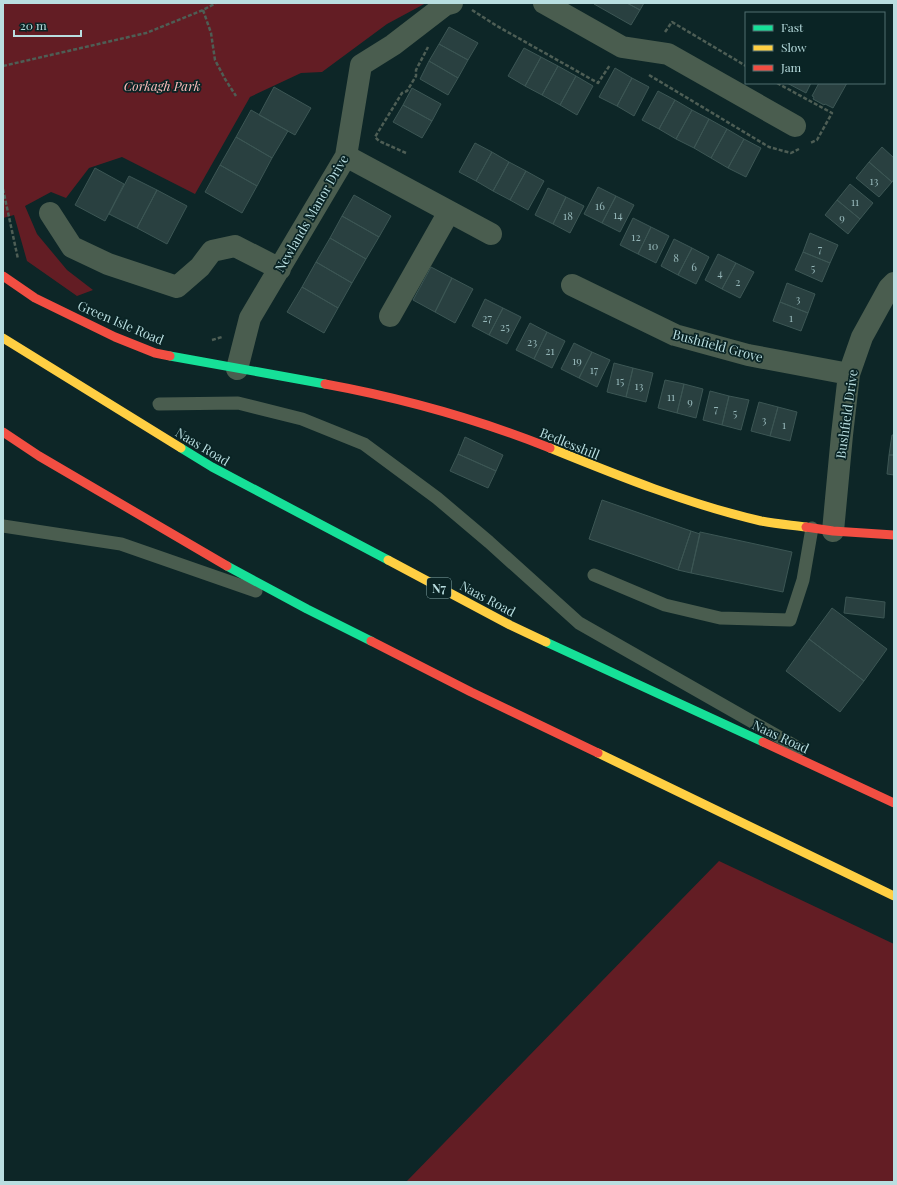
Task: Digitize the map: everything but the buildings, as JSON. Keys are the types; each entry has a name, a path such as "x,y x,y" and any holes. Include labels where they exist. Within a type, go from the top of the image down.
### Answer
{"main road":[{"name":"Green Isle Road","path":"3,276 35,298 115,337 155,353 237,368"},
{"name":"Naas Road","path":"3,338 212,468 510,625 894,803"},
{"name":"Bedlesshill","path":"237,368 364,391 441,410 518,435 637,483 701,505 762,521 823,530 894,535"},
{"path":"3,432 46,460 227,566 307,609 471,692 894,896"}],"street":[{"path":"544,3 622,46 668,54 795,126"},
{"name":"Newlands Manor Drive","path":"237,368 250,318 346,156 361,65 393,45 445,5 459,8"},
{"path":"346,156 491,234"},
{"path":"390,316 449,212"},
{"path":"50,213 72,247 108,264 177,287 200,267 212,250 235,246 280,269"},
{"name":"Bushfield Drive","path":"823,530 842,435 849,374 862,337 889,288 894,282"},
{"name":"Bushfield Grove","path":"572,285 675,335 748,355 849,374"}],"lane":[{"path":"159,404 238,404 302,419 364,444 437,498 478,532 578,623 798,748 894,792"},
{"path":"3,526 121,544 307,609"},
{"path":"594,575 665,605 720,618 790,620 803,580 823,530"}],"path":[{"path":"3,66 146,33 203,10 216,3"},
{"path":"459,8 473,10 496,26 598,83 611,64"},
{"path":"203,10 211,33 216,60 225,79 236,96"},
{"path":"406,153 379,141 375,137 402,93 407,91 416,76 416,70 430,43"},
{"path":"643,71 769,147 791,152 817,140 832,113 780,84"},
{"path":"3,189 20,266"},
{"path":"211,340 224,336 246,335"}],"green space":[{"name":"Corkagh Park","path":"3,3 426,3 387,24 322,72 301,73 250,97 195,194 122,157 89,168 66,198 51,192 25,206 37,234 67,270 93,290 77,296 27,261 14,215 3,218"},
{"path":"719,861 894,944 894,1182 406,1182"}],"traffic: fast":[{"path":"170,356 325,384"},
{"path":"181,448 212,467 388,560"},
{"path":"227,566 371,641"},
{"path":"546,642 763,742"}],"traffic: slow":[{"path":"3,338 181,448"},
{"path":"550,448 680,498 761,521 806,527"},
{"path":"388,560 510,625 546,642"},
{"path":"598,753 894,896"}],"traffic: jam":[{"path":"3,276 35,298 115,337 155,353 170,356"},
{"path":"325,384 439,410 523,437 550,448"},
{"path":"3,432 39,456 227,566"},
{"path":"806,527 833,531 894,535"},
{"path":"371,641 471,692 598,753"},
{"path":"763,742 894,803"}]}
